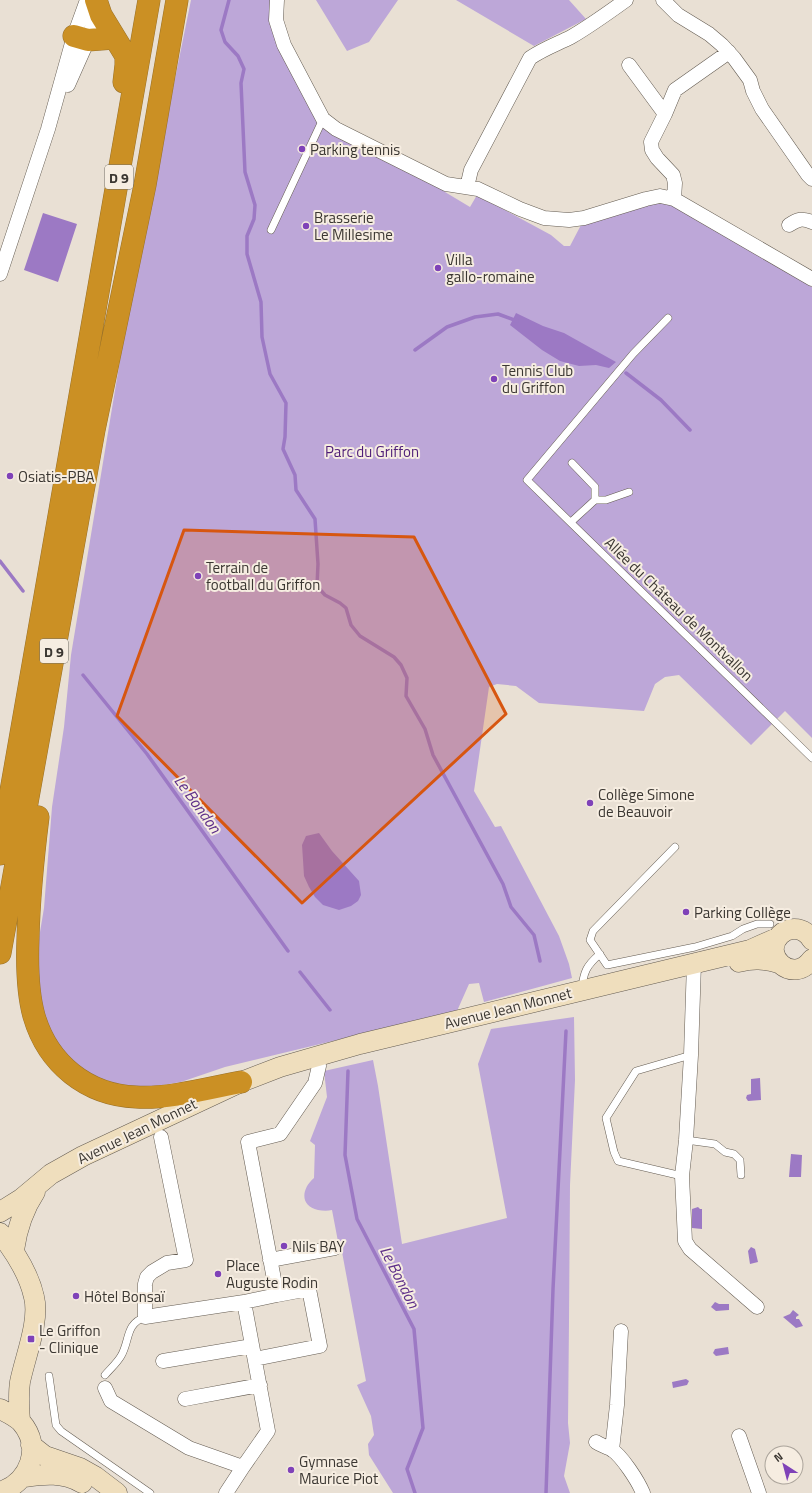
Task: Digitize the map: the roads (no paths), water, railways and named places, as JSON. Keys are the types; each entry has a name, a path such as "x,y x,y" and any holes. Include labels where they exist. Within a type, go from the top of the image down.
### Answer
{"highway":[{"name":"D 9","path":"0,854 149,0"},
{"name":"D 9","path":"0,953 94,430 110,350 167,0"},
{"path":"110,350 145,185 177,0"},
{"path":"87,355 126,65 126,56 114,38 95,2"},
{"path":"81,38 114,38"},
{"path":"94,430 31,874 27,959 28,983 34,1016 43,1038 53,1054 67,1069 88,1086 99,1091 136,1097 152,1097 241,1082"},
{"path":"0,802 44,603"}],"street":[{"path":"277,0 276,20 284,45 323,119 336,129 446,184 478,189 544,218 569,220 584,218 646,198 660,196 674,199 812,279"},
{"path":"466,187 471,170 530,58 540,51 556,45 597,21 626,0"},
{"path":"663,0 678,15 709,34 729,52 750,80 753,91 762,109 803,169 812,179"},
{"path":"0,274 48,129 95,2"},
{"path":"674,199 675,183 673,175 657,158 652,150 651,142 675,90 729,52"},
{"path":"629,65 665,114"},
{"path":"789,225 797,219 812,222"},
{"name":"Avenue Jean Monnet","path":"0,1212 38,1186 51,1174 83,1156 241,1082 330,1060 361,1050 694,967 750,950 773,931 799,929 810,935"},
{"path":"773,931 774,951 779,963"},
{"name":"Avenue Jean Monnet","path":"557,1002 582,986 694,967 752,959 764,959 779,963 790,969 809,966"},
{"path":"694,967 691,1055 686,1140 682,1176 685,1241 690,1249 758,1307"},
{"path":"277,1295 248,1142 280,1134 330,1060"},
{"path":"161,1137 186,1260 167,1263 152,1272 147,1278 144,1284 145,1317 244,1302 309,1290 320,1346 163,1361"},
{"name":"Avenue Jean Monnet","path":"14,1250 21,1218 38,1186"},
{"path":"0,1233 14,1250 31,1285 35,1298 31,1338 20,1382 20,1421"},
{"path":"270,1260 336,1248"},
{"path":"226,1493 268,1431 244,1302"},
{"path":"612,1450 617,1405 621,1331"},
{"path":"105,1382 111,1401 189,1448 243,1467"},
{"path":"185,1399 260,1385"},
{"path":"0,1410 11,1414 20,1421 26,1428 32,1445 32,1456 24,1477 14,1486 0,1492"},
{"path":"739,1436 760,1493"},
{"path":"596,1442 612,1450 632,1472 643,1493"},
{"path":"32,1445 45,1456 80,1468 96,1477 117,1493"},
{"path":"24,1477 43,1474 69,1477 100,1493"}],"lane":[{"path":"271,230 323,119"},
{"name":"Allée du Château de Montvallon","path":"668,318 634,354 527,480 812,758"},
{"path":"572,462 595,487 595,500"},
{"path":"571,522 595,500 606,500 629,492"},
{"path":"675,847 593,931 590,940 607,965 695,947 732,936 743,929 757,924 773,931"},
{"path":"582,986 588,964 600,954"},
{"path":"682,1176 618,1161 614,1152 606,1118 636,1071 691,1055"},
{"path":"686,1140 715,1144 725,1152 734,1154 740,1160 741,1175"},
{"path":"105,1382 122,1355 128,1333 136,1320 145,1317"},
{"path":"48,1376 56,1425 61,1431 150,1493"}],"waterway":[{"path":"229,0 221,30 225,42 238,56 244,69 241,83 245,172 255,205 254,219 247,236 247,254 261,302 262,337 270,374 286,403 285,437 283,449 295,475 296,490 315,519 318,564 317,586 325,595 346,608 351,625 360,636 394,657 401,665 407,678 406,696 425,729 433,755 503,884 511,907 534,935 540,961"},
{"path":"415,350 447,327 475,317 498,314 517,321"},
{"path":"626,373 661,400 690,430"},
{"name":"Le Bondon","path":"0,561 23,591"},
{"name":"Le Bondon","path":"83,675 147,754 288,951"},
{"name":"Le Bondon","path":"300,972 330,1010"},
{"path":"546,1493 553,1289 566,1031"},
{"name":"Le Bondon","path":"348,1071 345,1155 357,1219 414,1329 423,1428 407,1469 415,1493"}],"place":[{"name":"Parking tennis","path":"302,149"},
{"name":"Brasserie Le Millesime","path":"306,226"},
{"name":"Villa gallo-romaine","path":"438,268"},
{"name":"Tennis Club du Griffon","path":"494,379"},
{"name":"Osiatis-PBA","path":"10,476"},
{"name":"Terrain de football du Griffon","path":"198,576"},
{"name":"Collège Simone de Beauvoir","path":"590,803"},
{"name":"Parking Collège","path":"686,912"},
{"name":"Nils BAY","path":"284,1246"},
{"name":"Place Auguste Rodin","path":"218,1274"},
{"name":"Hôtel Bonsaï","path":"76,1296"},
{"name":"Le Griffon - Clinique","path":"31,1339"},
{"name":"Gymnase Maurice Piot","path":"291,1470"}],"park label":[{"name":"Parc du Griffon","path":"372,451"}]}
